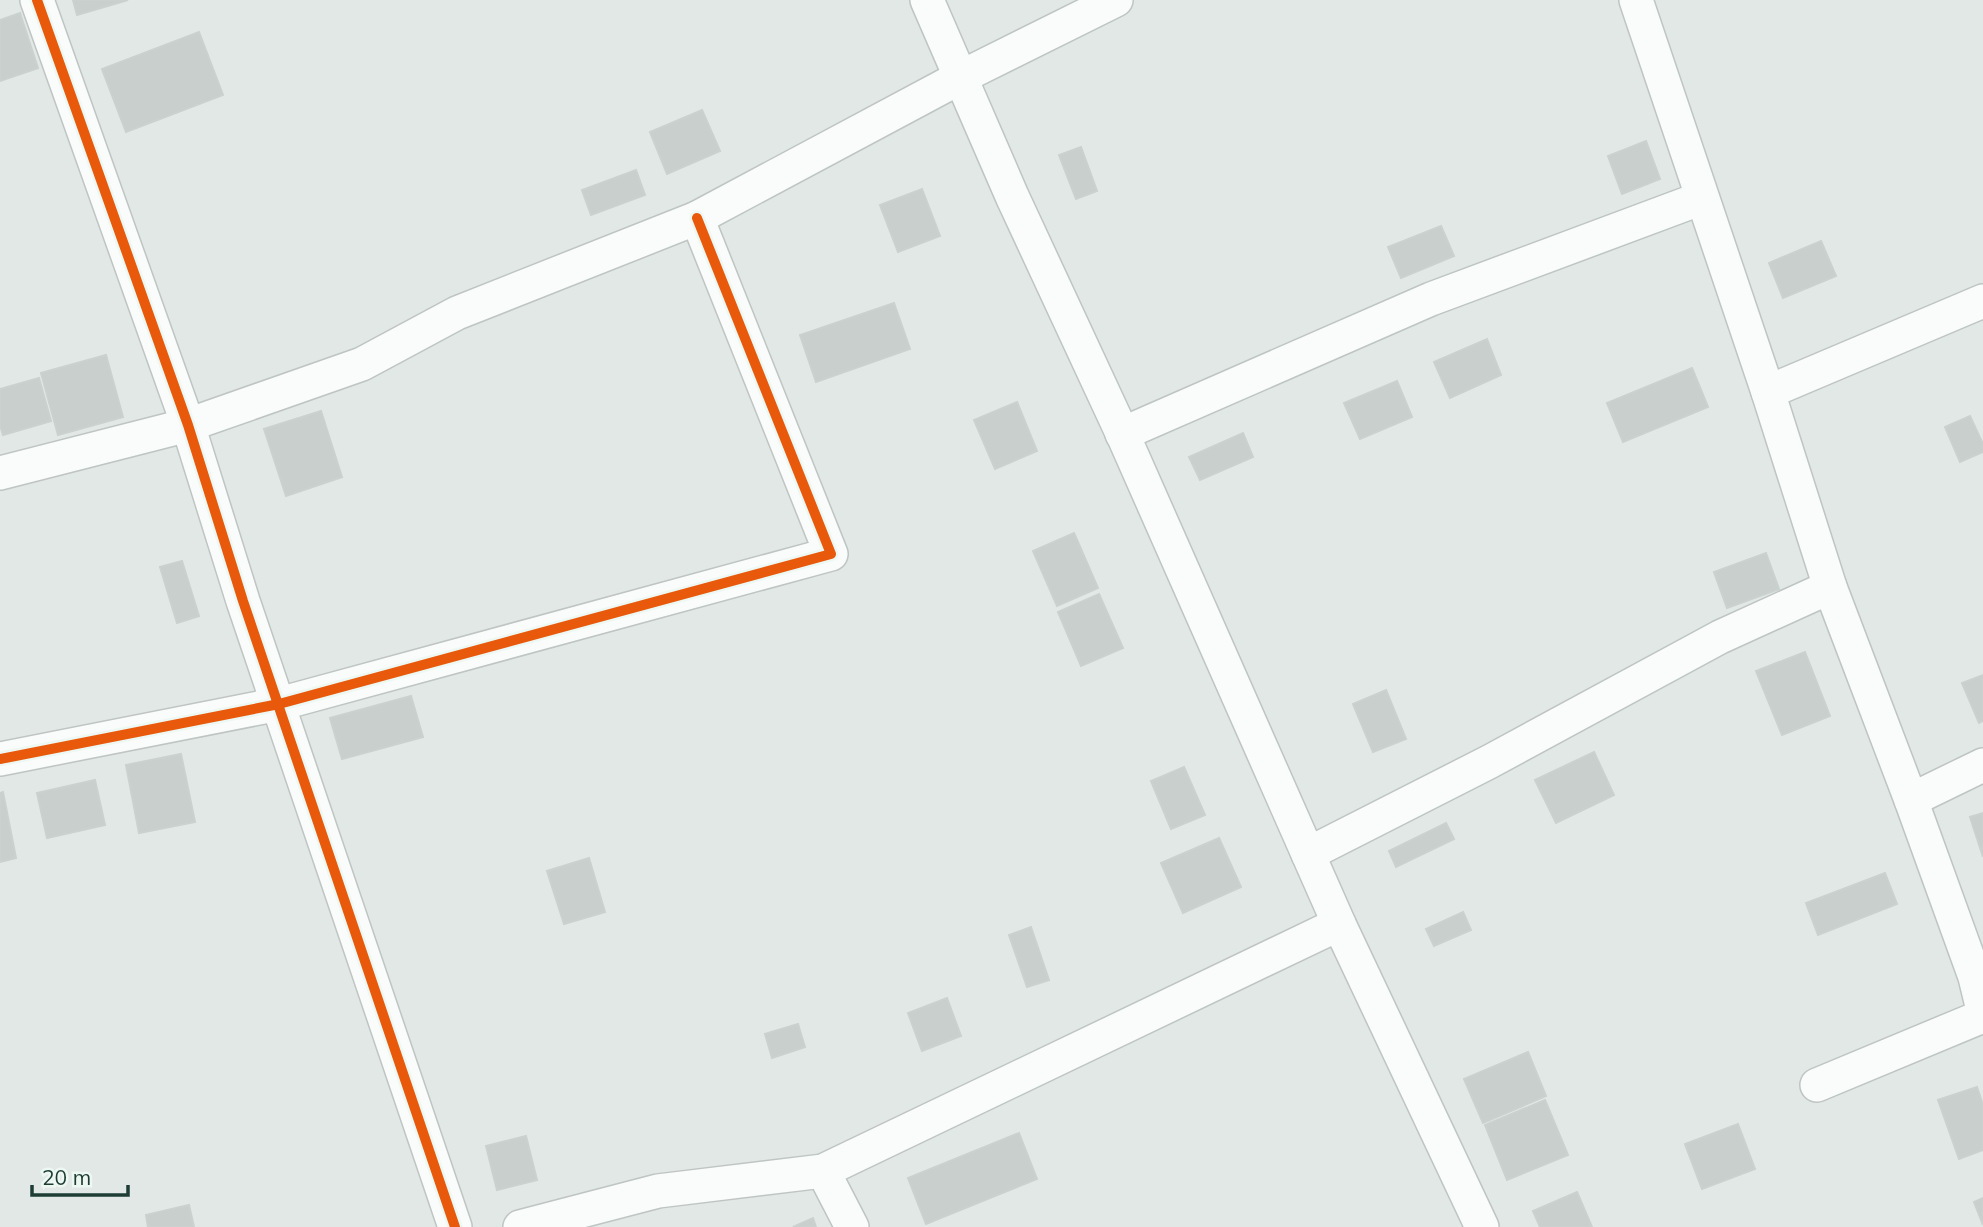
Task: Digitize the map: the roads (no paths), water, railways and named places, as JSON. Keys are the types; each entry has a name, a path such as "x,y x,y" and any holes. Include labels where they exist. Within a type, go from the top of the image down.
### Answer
{"street":[{"path":"37,0 188,425 243,601 455,1227"},
{"path":"927,0 1012,196 1122,434 1339,924 1482,1227"},
{"path":"0,473 188,425 362,364 457,313 697,218 961,77 1116,0"},
{"path":"1636,0 1768,392 1830,587 1911,800 1975,977 1983,1010"},
{"path":"1122,434 1431,299 1702,198"},
{"path":"0,759 279,704 831,554 697,218"},
{"path":"1768,392 1983,301"},
{"path":"1308,854 1489,762 1720,637 1830,587"},
{"path":"1911,800 1983,765"},
{"path":"520,1227 658,1191 823,1171 1339,924"},
{"path":"1817,1085 1983,1016"},
{"path":"823,1171 852,1227"}]}
